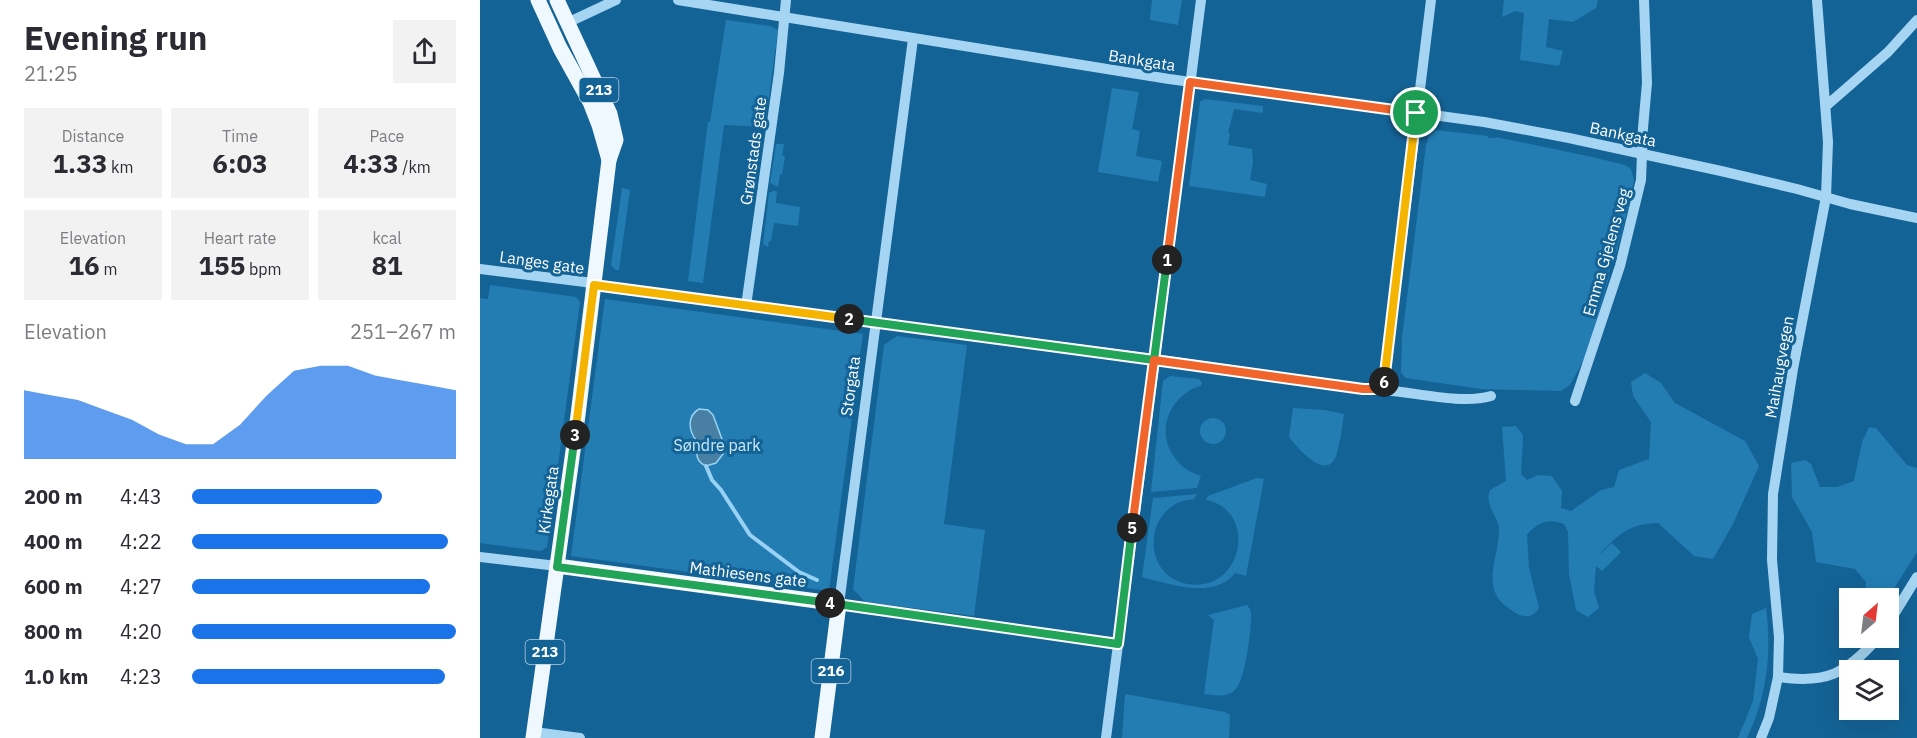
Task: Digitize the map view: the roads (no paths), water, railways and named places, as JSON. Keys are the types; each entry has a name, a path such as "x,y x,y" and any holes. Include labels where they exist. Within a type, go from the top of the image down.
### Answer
{"main road":[{"name":"213","path":"538,0 560,48 590,102 609,160"},
{"name":"213","path":"557,0 610,114 616,140 609,160"},
{"path":"546,15 567,23 560,48"},
{"name":"Kirkegata","path":"533,735 609,160"},
{"name":"Mathiesens gate","path":"557,567 839,604"},
{"name":"Storgata","path":"822,738 839,604"}],"street":[{"path":"567,23 616,0"},
{"name":"Bankgata","path":"678,0 1190,82 1484,122 1642,154 1917,218"},
{"name":"Grønstads gate","path":"746,306 779,73 786,0"},
{"path":"1106,738 1201,0"},
{"path":"1383,389 1431,0"},
{"name":"Emma Gjelens veg","path":"1575,401 1627,242 1641,180 1647,83 1644,0"},
{"name":"Maihaugvegen","path":"1761,738 1769,718 1778,677 1779,637 1772,560 1773,495 1793,369 1826,197 1828,142 1817,0"},
{"path":"1826,106 1888,52 1917,20"},
{"name":"Storgata","path":"839,604 913,39"},
{"name":"Langes gate","path":"480,269 1363,389 1383,389 1458,399 1479,400 1491,396"},
{"name":"Mathiesens gate","path":"480,557 557,567"},
{"path":"1899,606 1917,577"},
{"name":"Mathiesens gate","path":"839,604 1118,644"},
{"path":"1778,677 1798,680 1830,675 1845,668 1868,648"},
{"path":"533,735 580,738"}],"waterway":[{"path":"706,466 712,480 750,535 799,572 817,580"}],"park label":[{"name":"Søndre park","path":"717,445"}]}
